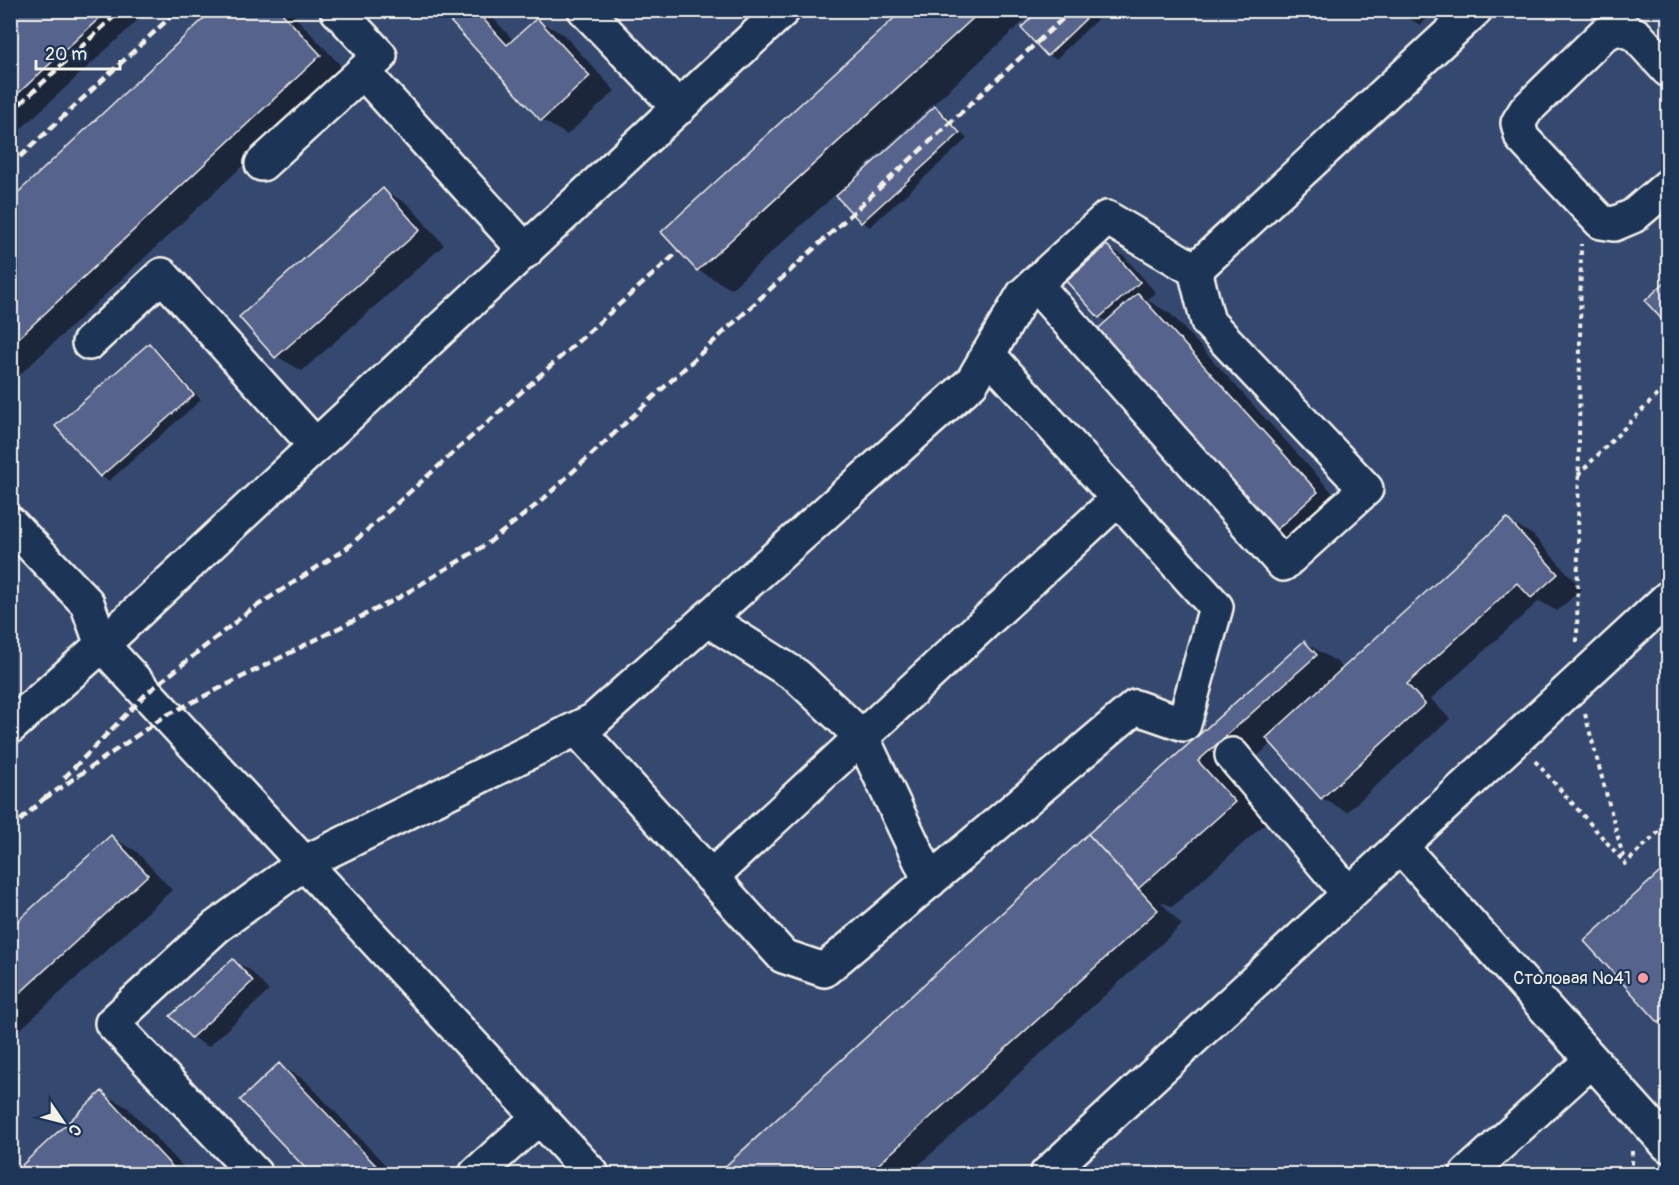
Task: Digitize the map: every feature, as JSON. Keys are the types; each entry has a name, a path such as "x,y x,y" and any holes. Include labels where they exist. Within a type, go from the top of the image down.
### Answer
{"lane":[{"path":"262,164 381,56 337,10"},
{"path":"585,10 679,108"},
{"path":"10,727 102,645 783,10"},
{"path":"1195,270 1475,10"},
{"path":"1668,70 1636,35 1618,27 1603,35 1526,110 1518,123 1522,138 1601,222 1614,224 1633,216 1668,186"},
{"path":"363,72 526,251"},
{"path":"255,1174 112,1023 216,927 304,863 594,720 972,382 1023,295 1035,284 1107,218 1195,270 1208,322 1366,489 1283,564 1035,284"},
{"path":"89,343 162,275 316,446"},
{"path":"577,729 783,956 824,970 1135,707 1184,724 1216,607 988,354"},
{"path":"711,877 1119,498"},
{"path":"10,523 87,603 102,645 592,1174"},
{"path":"1047,1174 1668,598"},
{"path":"707,619 797,676 862,737 930,880"},
{"path":"1232,755 1349,894"},
{"path":"1401,847 1668,1145"},
{"path":"1467,1174 1592,1060"},
{"path":"476,1174 539,1117"}],"path":[{"path":"1581,201 1577,683 1625,864"},
{"path":"1578,475 1668,384"},
{"path":"1516,740 1625,864"},
{"path":"1625,864 1668,823"}],"shaded area":[{"path":"11,11 1668,11 1668,1174 11,1174"}],"building":[{"path":"10,10 108,10 10,101"},
{"path":"213,10 279,10 321,55 10,346 10,200"},
{"path":"440,10 475,10 507,45 537,18 590,76 541,121"},
{"path":"903,10 982,10 697,271 661,232"},
{"path":"1039,10 1095,10 1047,56 1021,28"},
{"path":"935,106 960,133 861,223 836,196"},
{"path":"383,188 420,230 275,358 239,317"},
{"path":"1107,245 1140,282 1099,318 1066,281"},
{"path":"1668,279 1668,326 1645,301"},
{"path":"1138,293 1318,492 1272,534 1091,335"},
{"path":"149,343 194,395 100,477 55,426"},
{"path":"1507,518 1558,574 1531,598 1517,583 1407,684 1425,704 1321,799 1266,738"},
{"path":"1304,641 1317,655 1198,761 1235,802 1138,889 1088,834"},
{"path":"1088,834 1158,910 868,1174 721,1174 719,1172"},
{"path":"111,835 148,875 10,1002 10,928"},
{"name":"Столовая №41","path":"1668,865 1668,1015 1659,1023 1584,941"},
{"path":"233,959 253,981 191,1038 170,1016"},
{"path":"279,1063 384,1174 311,1174 240,1100"},
{"path":"102,1091 179,1174 31,1174 22,1165"}],"railway":[{"path":"10,113 121,10"},
{"path":"10,166 178,10"},
{"path":"44,799 167,715 398,598 487,544 540,502 1072,10"},
{"path":"64,778 147,693 249,611 347,548 679,251"},
{"path":"10,830 50,793"}],"place":[{"name":"Столовая №41","path":"1643,978"}]}
